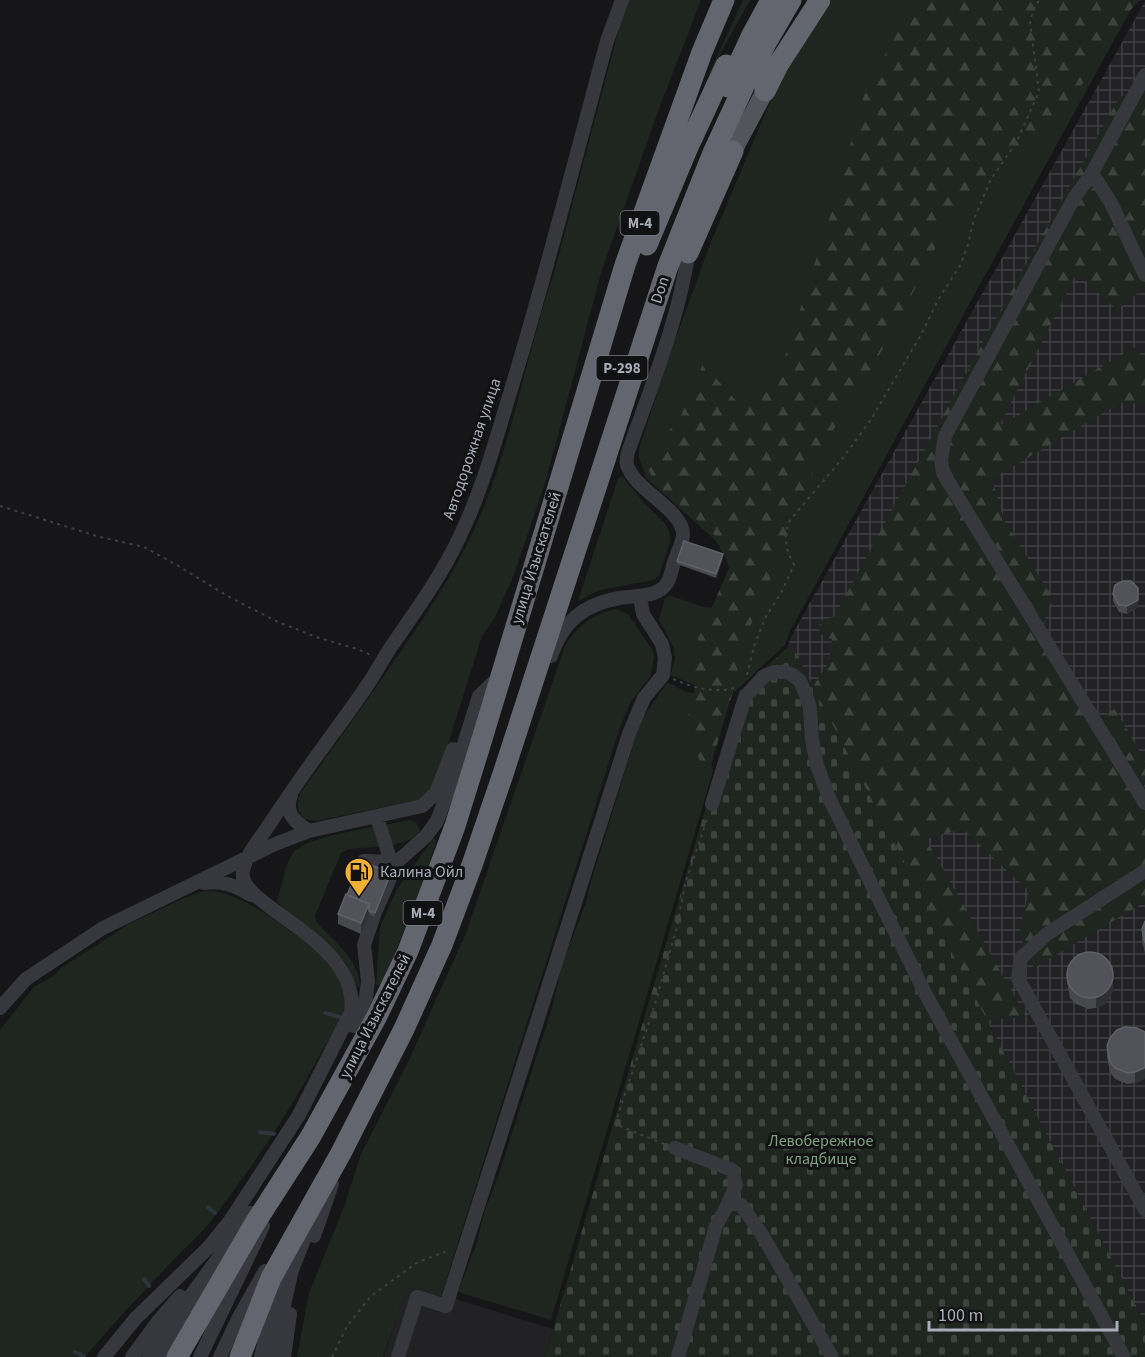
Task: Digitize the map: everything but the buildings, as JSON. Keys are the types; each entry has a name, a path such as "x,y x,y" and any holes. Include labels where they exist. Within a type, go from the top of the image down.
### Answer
{"highway":[{"name":"М-4","path":"563,473 626,265 702,52 724,0"},
{"name":"Р-298","path":"563,473 657,221 729,60 762,0"},
{"name":"Р-298","path":"562,594 579,509 648,286 726,91 771,0"},
{"name":"Don","path":"562,594 668,266 713,153 744,86 791,0"},
{"path":"765,91 778,65 820,0"},
{"path":"562,594 594,525 645,368 689,249 733,151"},
{"name":"улица Изыскателей","path":"177,1357 186,1318 247,1224 311,1136 376,1018 408,951 455,826 563,473"},
{"name":"улица Изыскателей","path":"253,1344 271,1278 341,1153 404,1029 442,945 472,865 562,594"}],"main road":[{"path":"733,151 765,91"}],"lane":[{"name":"Автодорожная улица","path":"246,859 367,685 447,563 460,536 479,491 527,333 607,41 622,0"},
{"path":"1145,75 1092,174 1074,198 945,436 941,460 944,473 1145,803"},
{"path":"1092,174 1111,203 1145,275"},
{"path":"513,743 532,711 556,644 568,622 580,612 594,606 620,598 640,597 654,593 667,584 683,535 678,520 638,482 627,464 628,452 683,288 689,249"},
{"path":"398,1357 417,1297 446,1306 629,735 644,698 663,675 665,658 662,644 643,614 640,597"},
{"path":"712,804 744,698 764,676 775,672 793,675 800,681 810,708 812,740 817,765 834,808 925,993 1124,1357"},
{"path":"0,1008 26,979 103,928 275,844 309,831 422,806 436,793 470,707 500,676"},
{"path":"351,893 364,861 384,865 426,836 436,821 453,778 479,696"},
{"path":"294,787 288,808 292,818 309,831"},
{"path":"208,1355 247,1224 345,1046 366,997 368,981 364,945 370,913 384,865 377,817"},
{"path":"246,859 242,875 244,882 248,890 262,902"},
{"path":"1145,871 1047,934 1021,958 1018,978 1145,1210"},
{"path":"183,890 216,881 241,889 262,902 303,930 329,954 343,970 353,1001 347,1021 247,1224 216,1305 191,1357"},
{"path":"675,1148 732,1170 736,1185 716,1226 678,1357"},
{"path":"208,1355 238,1319 294,1220 341,1153"},
{"path":"253,1344 301,1272 341,1153"},
{"path":"727,1206 734,1203 741,1205 761,1233 832,1357"},
{"path":"253,1344 304,1217"},
{"path":"125,1357 247,1224"},
{"path":"104,1357 136,1318 209,1247 247,1224"},
{"path":"116,1357 143,1322 247,1224"},
{"path":"253,1344 263,1275"},
{"path":"186,1357 216,1305"},
{"path":"141,1357 186,1318"},
{"path":"149,1357 186,1318"},
{"path":"156,1357 186,1318"},
{"path":"163,1357 186,1318"},
{"path":"171,1357 186,1318"},
{"path":"132,1357 160,1319"},
{"path":"253,1344 273,1357"},
{"path":"253,1344 283,1357"}],"path":[{"path":"746,675 765,618 781,593 794,565 786,550 785,531 790,520 835,468 870,421 922,333 938,300 961,264 974,219 991,179 1016,143 1035,104 1040,92 1030,21 1036,4 1040,0"},
{"path":"0,506 100,537 144,547 231,598 276,621 316,637 357,649 382,661"},
{"path":"663,675 689,686 707,690 726,690 735,688 738,684"},
{"path":"675,1148 615,1124 655,1004 677,927 685,884 712,804"},
{"path":"332,1357 347,1326 371,1296 418,1262 465,1244"}],"shaded area":[{"path":"1145,1 1145,1323 795,652 787,648 791,637"},
{"path":"407,1284 553,1329 545,1357 384,1357"}],"green space":[{"path":"629,0 701,0 660,106 601,273 546,480 514,575 495,617 482,636 437,779 432,789 418,800 316,821 305,819 298,807 301,792 433,604 470,538 490,491 510,429 621,21"},
{"path":"743,0 750,0 705,82"},
{"path":"832,0 1139,0 1135,2 789,633 785,645 736,691 720,694 732,568 715,540 646,478 639,457 639,449 671,351 711,242 773,95 806,36"},
{"path":"913,0 1141,0 1127,13 1076,94 950,220 890,337 822,448 781,555 736,659 738,675 706,781 687,720 698,675 688,662 729,568 719,539 655,483 644,461 681,416 703,364 738,403 778,378 832,210 864,96"},
{"path":"1145,84 1145,287 1117,310 1077,273 999,426 1135,347 1145,360 1145,404 1120,403 992,479 1004,520 1052,597 1040,636 1096,725 1115,708 1145,762 1145,782 1140,798 1145,798 1145,902 1034,968 1019,933 1029,891 963,829 926,839 1026,1017 987,1020 813,687 829,661 832,639 819,634 820,621 834,617 996,318 1119,98"},
{"path":"622,476 645,504 665,523 669,532 670,541 659,576 654,580 600,590 578,601 618,479"},
{"path":"671,596 704,607 717,608 697,686 670,675 675,660 674,648 659,620 665,598"},
{"path":"616,609 628,614 653,651 654,659 650,677 630,703 618,733 441,1297 407,1287 383,1357 297,1357 309,1293 344,1207 361,1154 409,1060 466,933 565,646 586,622"},
{"name":"Левобережное кладбище","path":"787,648 795,652 1145,1323 1145,1357 545,1357 740,691"},
{"path":"667,682 684,691 699,695 713,771 551,1320 458,1292 477,1243 484,1212 497,1180 552,1008 562,964 586,903 635,739 643,718"},
{"path":"410,820 416,822 420,829 409,840 389,845 349,849 341,853 315,916 317,923 338,944 355,967 359,976 360,986 358,988 346,963 277,901 286,869 293,853 313,841"},
{"path":"433,839 436,842 417,896 389,967 381,985 378,986 376,984 380,927 397,889"},
{"path":"204,891 228,895 253,906 304,941 328,961 340,978 345,997 340,1022 294,1101 254,1162 211,1221 85,1357 0,1357 0,1030 34,987 55,975 61,968 129,924"}],"waterway":[{"path":"325,1013 340,1017"},
{"path":"260,1132 274,1134"},
{"path":"208,1207 215,1213"},
{"path":"144,1279 149,1286"},
{"path":"75,1352 84,1356"}],"place":[{"name":"Калина Ойл","path":"359,898"}]}
